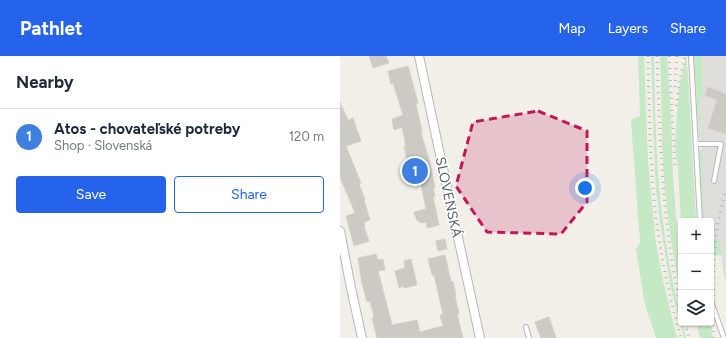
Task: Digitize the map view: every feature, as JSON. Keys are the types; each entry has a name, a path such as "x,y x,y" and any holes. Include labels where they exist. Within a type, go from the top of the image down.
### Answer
{"street":[{"name":"SLOVENSKÁ","path":"419,56 480,338"},
{"path":"340,231 362,338"}],"lane":[{"path":"691,56 700,218"},
{"path":"696,144 721,144 714,181"},
{"path":"714,310 724,338"},
{"path":"526,327 529,338"}],"highlighted area":[{"path":"538,111 587,131 587,202 561,234 487,232 456,186 473,122"}],"shaded area":[{"path":"702,56 726,56 726,286 722,265 720,239 714,239 714,218 705,218 699,95 704,96"}],"green space":[{"path":"638,56 644,56 648,161 656,244 677,338 656,338 645,305 636,249 640,243 631,120 640,116"},
{"path":"651,56 654,56 656,142 661,208 671,274 678,305 678,315 671,289 661,229 656,191"},
{"path":"660,56 667,56 678,247 678,282 665,193 662,148"},
{"path":"686,56 696,218 681,218 675,145 679,88"},
{"path":"694,56 702,56 704,97 699,96 701,140 699,137"},
{"path":"702,149 705,218 703,218 699,151"},
{"path":"714,239 720,239 722,255 714,256"},
{"path":"681,326 683,326 686,338 684,338"},
{"path":"698,326 711,326 712,338 700,338"}],"building":[{"path":"369,56 386,56 389,63 373,68"},
{"path":"408,66 418,103 416,104 421,133 429,159 435,188 433,188 435,196 433,197 439,225 427,228 426,222 421,223 416,219 414,212 426,209 420,178 415,180 413,170 409,171 402,127 394,130 392,119 403,115 393,83 391,84 388,71"},
{"path":"708,87 726,94 726,134 708,128 717,100 705,95"},
{"path":"340,102 348,120 353,118 361,141 346,146 361,183 359,184 370,220 364,222 364,227 369,241 354,246 346,216 355,213 340,177"},
{"path":"445,239 447,249 438,251 436,241"},
{"path":"376,254 378,260 383,259 385,270 378,271 392,325 417,320 420,332 443,326 440,315 443,314 434,275 432,275 428,259 445,255 451,282 453,281 459,314 457,314 463,338 377,338 372,318 374,317 370,301 367,302 358,258"},
{"path":"411,259 417,285 404,288 403,286 399,288 395,271 405,268 404,261"},
{"path":"549,317 556,338 541,338 535,322"}],"railway":[{"path":"648,56 649,113 655,209 665,274 681,338"},
{"path":"657,56 663,183 670,245 678,292"},
{"path":"669,56 675,165"},
{"path":"675,87 677,56"},
{"path":"676,106 685,56"},
{"path":"713,338 714,256 718,222 726,189"},
{"path":"686,326 689,338"}],"place":[{"name":"Atos - chovateľské potreby","path":"415,171"}]}
